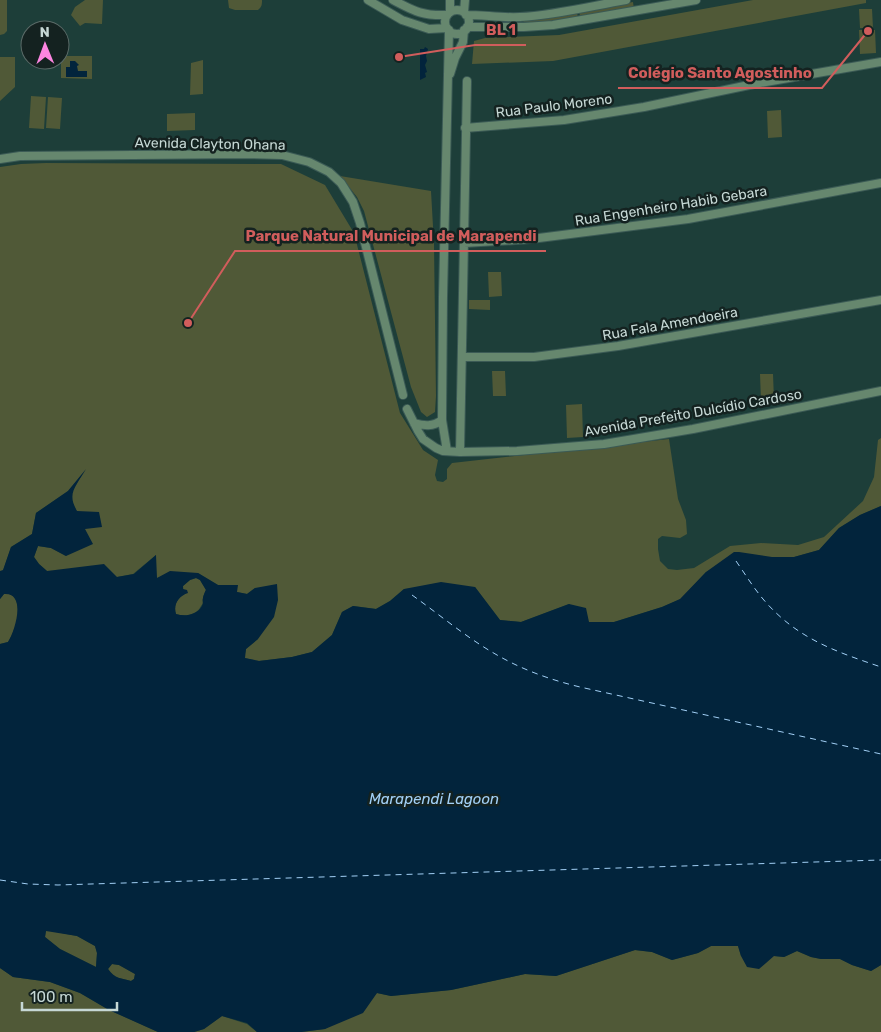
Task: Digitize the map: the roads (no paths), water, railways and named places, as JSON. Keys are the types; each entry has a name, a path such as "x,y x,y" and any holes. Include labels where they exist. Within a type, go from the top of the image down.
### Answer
{"street":[{"path":"368,0 402,20 429,29 448,29 456,33 466,29 553,25 696,0"},
{"path":"393,0 421,14 448,14 457,10 465,14 491,17 546,14 626,0"},
{"path":"407,409 423,439 436,448 447,451 442,420 448,29 445,23 450,0"},
{"path":"447,83 455,58 463,42 468,21 465,14 465,0"},
{"name":"Rua Paulo Moreno","path":"465,128 564,120 644,107 754,84 881,62"},
{"path":"460,452 466,81"},
{"name":"Avenida Clayton Ohana","path":"0,159 20,156 282,155 309,162 330,172 341,183 353,202 360,223 403,395"},
{"name":"Rua Engenheiro Habib Gebara","path":"464,243 531,239 688,219 881,183"},
{"name":"Rua Fala Amendoeira","path":"462,358 534,357 618,346 881,300"},
{"name":"Avenida Prefeito Dulcídio Cardoso","path":"447,451 517,451 604,444 693,429 881,391"},
{"path":"414,423 428,426 442,420"}],"water":[{"path":"425,47 428,49 425,65 427,72 425,73 426,77 420,80 420,49"},
{"path":"70,61 75,61 79,65 77,66 78,71 87,71 87,77 66,77 66,70 70,70"},
{"name":"Marapendi Lagoon","path":"86,469 74,489 72,499 77,511 99,512 102,527 85,529 93,544 66,556 51,548 38,546 34,557 39,564 47,571 104,564 117,577 134,574 156,555 157,578 170,571 198,573 218,585 238,585 237,592 247,594 255,588 277,584 278,600 274,617 258,639 246,649 245,658 259,661 292,657 312,652 332,635 342,612 353,606 376,609 390,601 404,589 441,582 475,587 500,620 521,622 569,604 586,608 589,622 614,622 662,607 680,599 706,572 734,552 772,557 794,557 819,550 839,528 860,515 881,506 881,965 871,971 840,959 821,959 797,951 784,957 774,956 759,969 747,967 738,946 711,946 698,953 672,960 652,952 635,950 556,976 525,974 451,990 391,996 377,993 363,1013 325,1029 301,1032 257,1032 247,1023 222,1016 204,1029 194,1032 158,1032 109,1010 80,993 50,982 13,977 0,968 0,644 8,642 11,637 16,621 17,605 11,595 4,594 0,599 0,571 3,570 11,547 32,534 36,513 68,491","holes":["196,578 200,580 206,590 202,606 190,614 176,614 175,607 178,601 188,593 187,590 183,589 183,586","46,931 77,936 95,946 97,953 96,967 60,949 45,937","112,964 119,965 135,974 134,979 131,981 118,978 108,969"]}],"place":[{"name":"Colégio Santo Agostinho","path":"868,31"},
{"name":"BL 1","path":"399,57"},
{"name":"Parque Natural Municipal de Marapendi","path":"188,323"}]}
